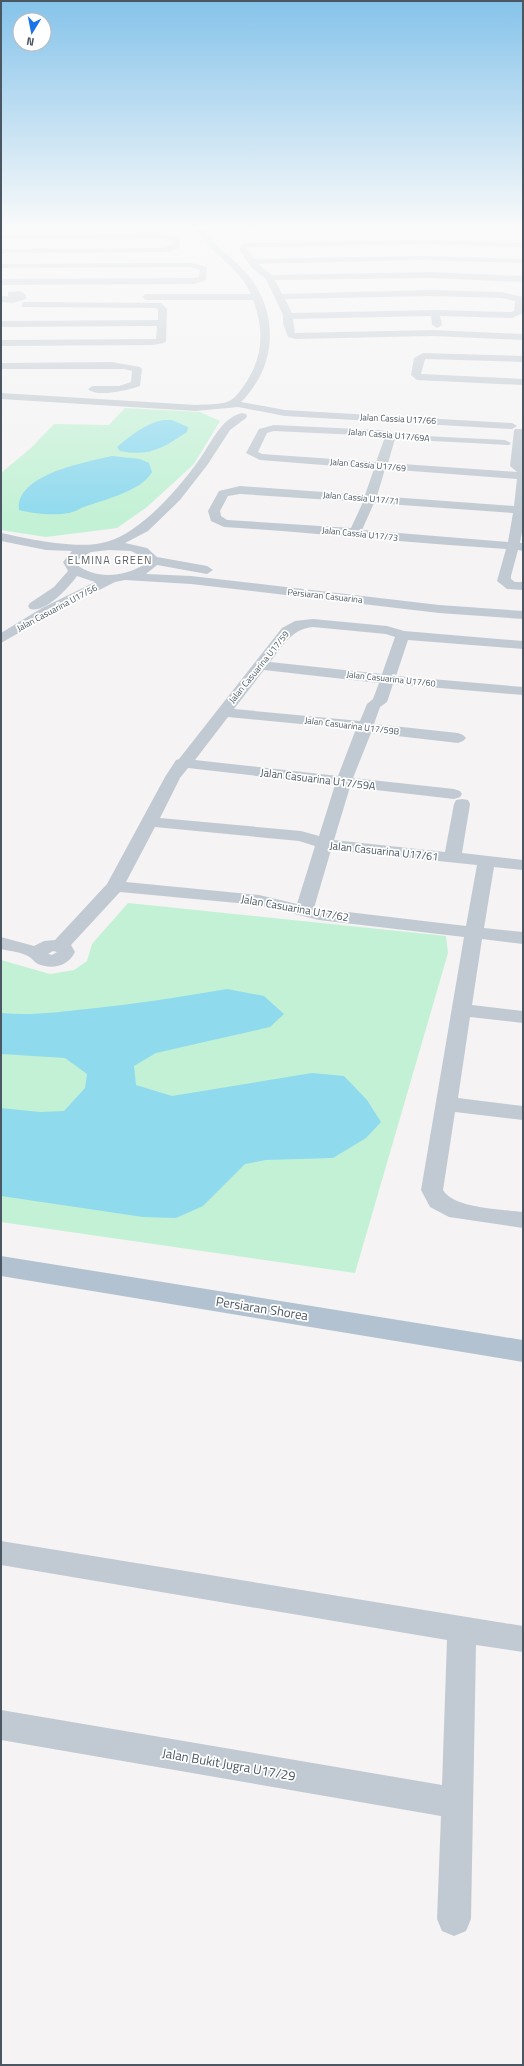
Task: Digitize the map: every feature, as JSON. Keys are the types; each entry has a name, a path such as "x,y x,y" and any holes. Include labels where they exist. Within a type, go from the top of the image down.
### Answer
{"main road":[{"name":"Persiaran Shorea","path":"1,1266 523,1351"}],"street":[{"path":"1,343 159,342 161,341 162,325"},
{"path":"1,537 46,546 92,548 109,546 144,528 176,497 197,472 226,428 247,408 265,353 267,336 266,325"},
{"path":"289,325 291,335 296,336 431,344 523,358"},
{"path":"433,325 431,344 419,358 417,377 523,382"},
{"path":"431,344 523,337"},
{"path":"1,366 112,365 137,369 136,384 131,387 120,389 85,389"},
{"path":"1,389 64,389"},
{"name":"Jalan Cassia U17/66","path":"1,396 196,408 247,408 285,413 519,428"},
{"path":"226,428 225,409 247,408"},
{"name":"Jalan Cassia U17/69A","path":"274,428 379,433 405,438 505,443"},
{"name":"Jalan Cassia U17/69","path":"274,428 263,431 252,453 260,457 523,474"},
{"path":"517,586 504,581 504,576 518,547 523,474 516,466 521,448 519,428"},
{"path":"354,533 370,499 391,435"},
{"path":"191,498 197,472"},
{"name":"Jalan Cassia U17/71","path":"214,511 224,493 240,490 521,510"},
{"name":"Jalan Cassia U17/73","path":"214,511 215,518 224,523 518,547"},
{"path":"1,547 63,564 90,577 113,578 127,577 146,570 151,565 150,557 153,542"},
{"name":"Persiaran Casuarina","path":"109,546 132,548 150,557 231,576 424,598 523,606"},
{"name":"Jalan Casuarina U17/56","path":"1,627 59,590 63,564 69,562 76,554 92,548"},
{"name":"Persiaran Casuarina","path":"127,577 191,580 439,609 523,615"},
{"name":"Jalan Casuarina U17/56","path":"1,639 47,612 113,578"},
{"name":"Jalan Casuarina U17/59","path":"1,943 38,953 43,960 51,961 60,959 66,952 60,946 103,901 114,886 150,822 171,780 182,764 287,631 300,624 313,623 379,630 403,635 523,645"},
{"path":"304,911 344,781 374,704 380,702 403,635"},
{"name":"Jalan Casuarina U17/60","path":"260,665 396,680 523,691"},
{"name":"Jalan Casuarina U17/59B","path":"223,712 353,724 366,727 458,738"},
{"name":"Jalan Casuarina U17/59A","path":"182,764 344,781 458,799 453,858"},
{"name":"Jalan Casuarina U17/61","path":"150,822 301,836 325,844 523,865"},
{"path":"486,861 432,1190 438,1201 457,1211 523,1220"},
{"name":"Jalan Casuarina U17/62","path":"114,886 259,900 319,915 523,938"},
{"path":"462,1010 523,1017"},
{"path":"446,1104 523,1113"},
{"path":"1,1553 523,1639"},
{"path":"454,1919 462,1629"},
{"name":"Jalan Bukit Jugra U17/29","path":"1,1725 457,1803"}],"green space":[{"path":"125,408 200,412 220,421 194,464 147,507 117,528 46,537 1,530 1,473 31,448 54,424 109,425"},
{"path":"128,903 446,936 448,953 355,1273 1,1222 1,960 50,974 74,970 87,961 92,944"}],"water":[{"path":"163,420 172,420 188,427 187,432 163,447 148,452 130,453 120,451 117,447 144,427"},
{"path":"112,456 140,459 149,463 152,472 147,479 130,490 68,513 33,513 19,510 21,498 28,487 40,479 71,466"},
{"path":"227,989 264,996 284,1014 270,1027 156,1053 134,1066 136,1085 172,1096 312,1073 344,1076 367,1100 381,1122 366,1138 333,1158 266,1160 245,1164 203,1206 176,1218 143,1217 1,1196 1,1108 40,1112 64,1111 85,1088 87,1074 65,1058 1,1054 1,1013 33,1014 105,1007 175,998"}],"district":[{"name":"ELMINA GREEN","path":"110,560"}]}
